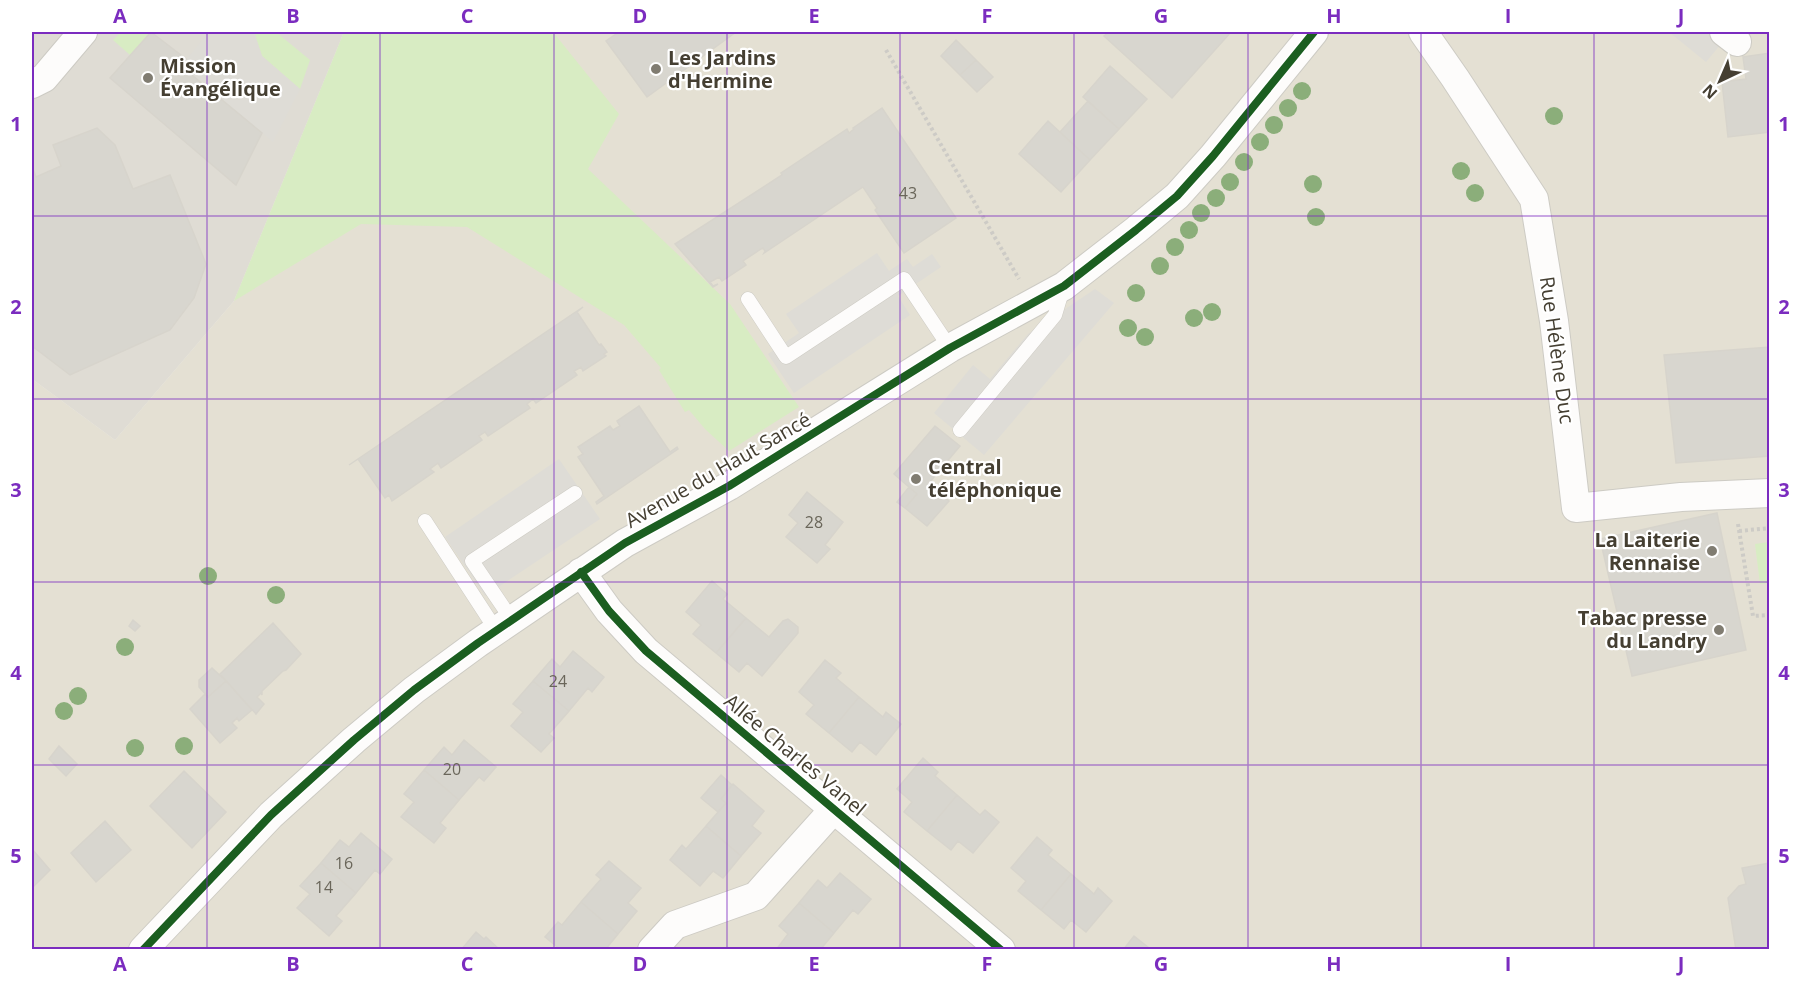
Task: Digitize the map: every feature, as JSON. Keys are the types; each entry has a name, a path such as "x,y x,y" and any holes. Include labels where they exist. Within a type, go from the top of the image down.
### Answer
{"street":[{"path":"32,84 44,78 83,32"},
{"name":"Avenue du Haut Sancé","path":"143,950 271,815 354,740 414,690 504,625 625,543 729,486 950,348 1064,286 1177,196 1213,156 1314,32"},
{"name":"Rue Hélène Duc","path":"1423,32 1474,105 1534,199 1554,321 1576,508 1682,497 1770,493"},
{"name":"Allée Charles Vanel","path":"581,572 609,611 646,651 1001,950"},
{"path":"652,950 675,925 756,896 834,809"}],"lane":[{"path":"748,299 786,357 904,279 950,348"},
{"path":"960,430 1055,315 1064,286"},
{"path":"504,625 472,561 575,493"},
{"path":"425,521 504,625"}],"path":[{"path":"886,50 1033,303"},
{"path":"1733,495 1753,616 1770,615"},
{"path":"1739,531 1770,528"}],"shaded area":[{"path":"32,32 344,32 234,301 115,440 32,379"},
{"path":"209,32 254,32 262,56 300,89 273,142 181,66"},
{"path":"344,32 1769,32 1769,949 32,949 32,379 115,440 234,301"},
{"path":"1669,32 1731,32 1706,62"},
{"path":"877,253 889,271 907,259 913,267 932,254 941,267 898,296 910,315 794,393 768,354 799,333 786,314"},
{"path":"1095,289 1114,303 984,455 934,413 973,365 990,379 1028,334"},
{"path":"559,459 600,519 485,596 445,537"}],"green space":[{"path":"121,32 151,32 130,55 113,40"},
{"path":"254,32 276,32 310,60 300,89 262,56"},
{"path":"344,32 553,32 619,114 588,169 730,304 799,407 729,451 705,429 689,410 685,412 659,370 661,368 624,325 467,227 361,224 234,301"},
{"path":"1769,542 1769,583 1760,584 1755,544"}],"building":[{"path":"151,32 186,59 181,66 262,133 236,185 110,78"},
{"name":"Les Jardins d'Hermine","path":"619,32 736,32 647,97 606,41"},
{"path":"1109,32 1231,32 1172,98 1104,36"},
{"path":"956,40 976,60 960,75 941,56"},
{"path":"1770,53 1770,132 1728,137 1722,82 1746,79 1743,57"},
{"path":"976,60 993,77 977,92 960,75"},
{"path":"1110,66 1147,99 1119,129 1083,97"},
{"path":"1088,101 1119,129 1090,160 1060,132"},
{"path":"882,108 956,218 904,253 875,210 877,208 863,187 764,253 763,248 743,261 746,265 722,281 719,277 710,282 713,286 718,284 713,287 675,244 782,175 781,173 847,129 849,133"},
{"path":"1048,121 1090,160 1061,192 1019,154"},
{"path":"97,128 115,145 133,189 170,175 206,264 194,298 170,330 70,375 32,346 32,166 36,177 61,166 53,145"},
{"path":"583,307 577,312 599,345 601,344 607,352 604,354 606,356 583,371 581,367 574,371 577,375 536,403 533,399 527,404 530,408 488,436 485,432 479,436 482,440 441,468 438,463 430,469 434,472 392,501 389,495 385,498 358,459 349,465"},
{"path":"1770,347 1770,456 1676,463 1664,355"},
{"path":"639,406 670,452 677,447 678,449 597,504 596,502 604,496 578,457 583,454 578,447 610,426 613,430 620,426 617,421"},
{"name":"Central téléphonique","path":"935,426 960,446 929,483 949,501 927,526 905,508 917,494 894,474"},
{"path":"909,487 917,494 905,508 897,502"},
{"path":"807,492 843,522 825,545 830,549 817,563 786,537 798,523 789,515"},
{"path":"1717,513 1746,650 1632,676 1600,539"},
{"path":"712,581 727,594 723,599 746,618 716,653 693,634 701,625 686,612"},
{"path":"746,618 769,637 783,621 788,619 798,627 798,633 762,676 747,663 739,672 716,653"},
{"path":"133,620 140,626 135,631 129,626"},
{"path":"273,623 301,654 262,691 262,695 261,693 257,697 264,704 256,714 220,674"},
{"path":"573,651 604,677 592,692 588,688 569,711 533,681 552,659 560,667"},
{"path":"825,660 841,673 836,678 859,697 829,733 806,714 814,705 799,692"},
{"path":"212,668 226,681 208,697 199,687 199,680"},
{"path":"226,681 252,710 239,721 237,718 232,723 237,728 220,743 190,709 205,694 208,697"},
{"path":"533,681 569,711 549,734 554,738 541,752 511,726 523,712 513,704"},
{"path":"859,697 883,717 886,712 901,724 876,755 860,742 852,752 829,733"},
{"path":"464,740 496,767 484,781 479,777 459,800 424,770 444,747 452,755"},
{"path":"59,746 77,764 66,776 49,759"},
{"path":"923,758 938,772 935,776 957,795 927,831 904,812 912,802 897,789"},
{"path":"424,770 459,800 440,823 446,828 434,843 401,817 414,802 404,794"},
{"path":"184,771 226,812 192,848 150,806"},
{"path":"721,775 732,785 721,799 726,803 718,812 701,798"},
{"path":"733,784 764,811 752,826 761,833 741,856 706,826 726,803 721,799"},
{"path":"957,795 980,815 985,810 999,822 973,853 958,841 951,850 927,831"},
{"path":"105,821 131,850 96,882 71,853"},
{"path":"706,826 741,856 723,878 713,871 700,886 670,860 682,845 686,849"},
{"path":"361,833 392,859 380,874 375,870 356,893 321,863 340,840 349,847"},
{"path":"1037,837 1052,850 1048,855 1071,874 1041,910 1018,891 1026,881 1011,868"},
{"path":"32,849 50,870 32,888"},
{"path":"609,861 641,888 628,903 637,911 618,934 581,902 601,879 596,875"},
{"path":"321,863 356,893 336,916 342,921 329,936 297,908 310,894 300,886"},
{"path":"1770,863 1770,950 1736,950 1728,898 1739,886 1746,884 1742,868"},
{"path":"840,873 871,899 858,914 853,910 834,933 799,903 818,880 827,888"},
{"path":"1071,874 1094,894 1098,888 1112,901 1086,932 1071,920 1064,929 1041,910"},
{"path":"581,902 618,934 605,950 590,948 588,950 561,950 545,937 558,922 562,925"},
{"path":"799,903 834,933 820,950 776,950 788,934 779,926"},
{"path":"476,932 484,939 486,937 500,950 461,950"},
{"path":"1134,936 1149,948 1148,950 1123,950"}],"cycle path":[{"path":"143,950 271,815 354,740 414,690 478,643 625,543 729,486 950,348 1064,286 1136,230 1177,196 1213,156 1314,32"},
{"path":"581,572 609,611 646,651 1001,950"}],"place":[{"name":"Les Jardins d'Hermine","path":"656,69"},
{"name":"Mission Évangélique","path":"148,78"},
{"name":"Central téléphonique","path":"916,479"},
{"name":"La Laiterie Rennaise","path":"1712,551"},
{"name":"Tabac presse du Landry","path":"1719,630"}]}
